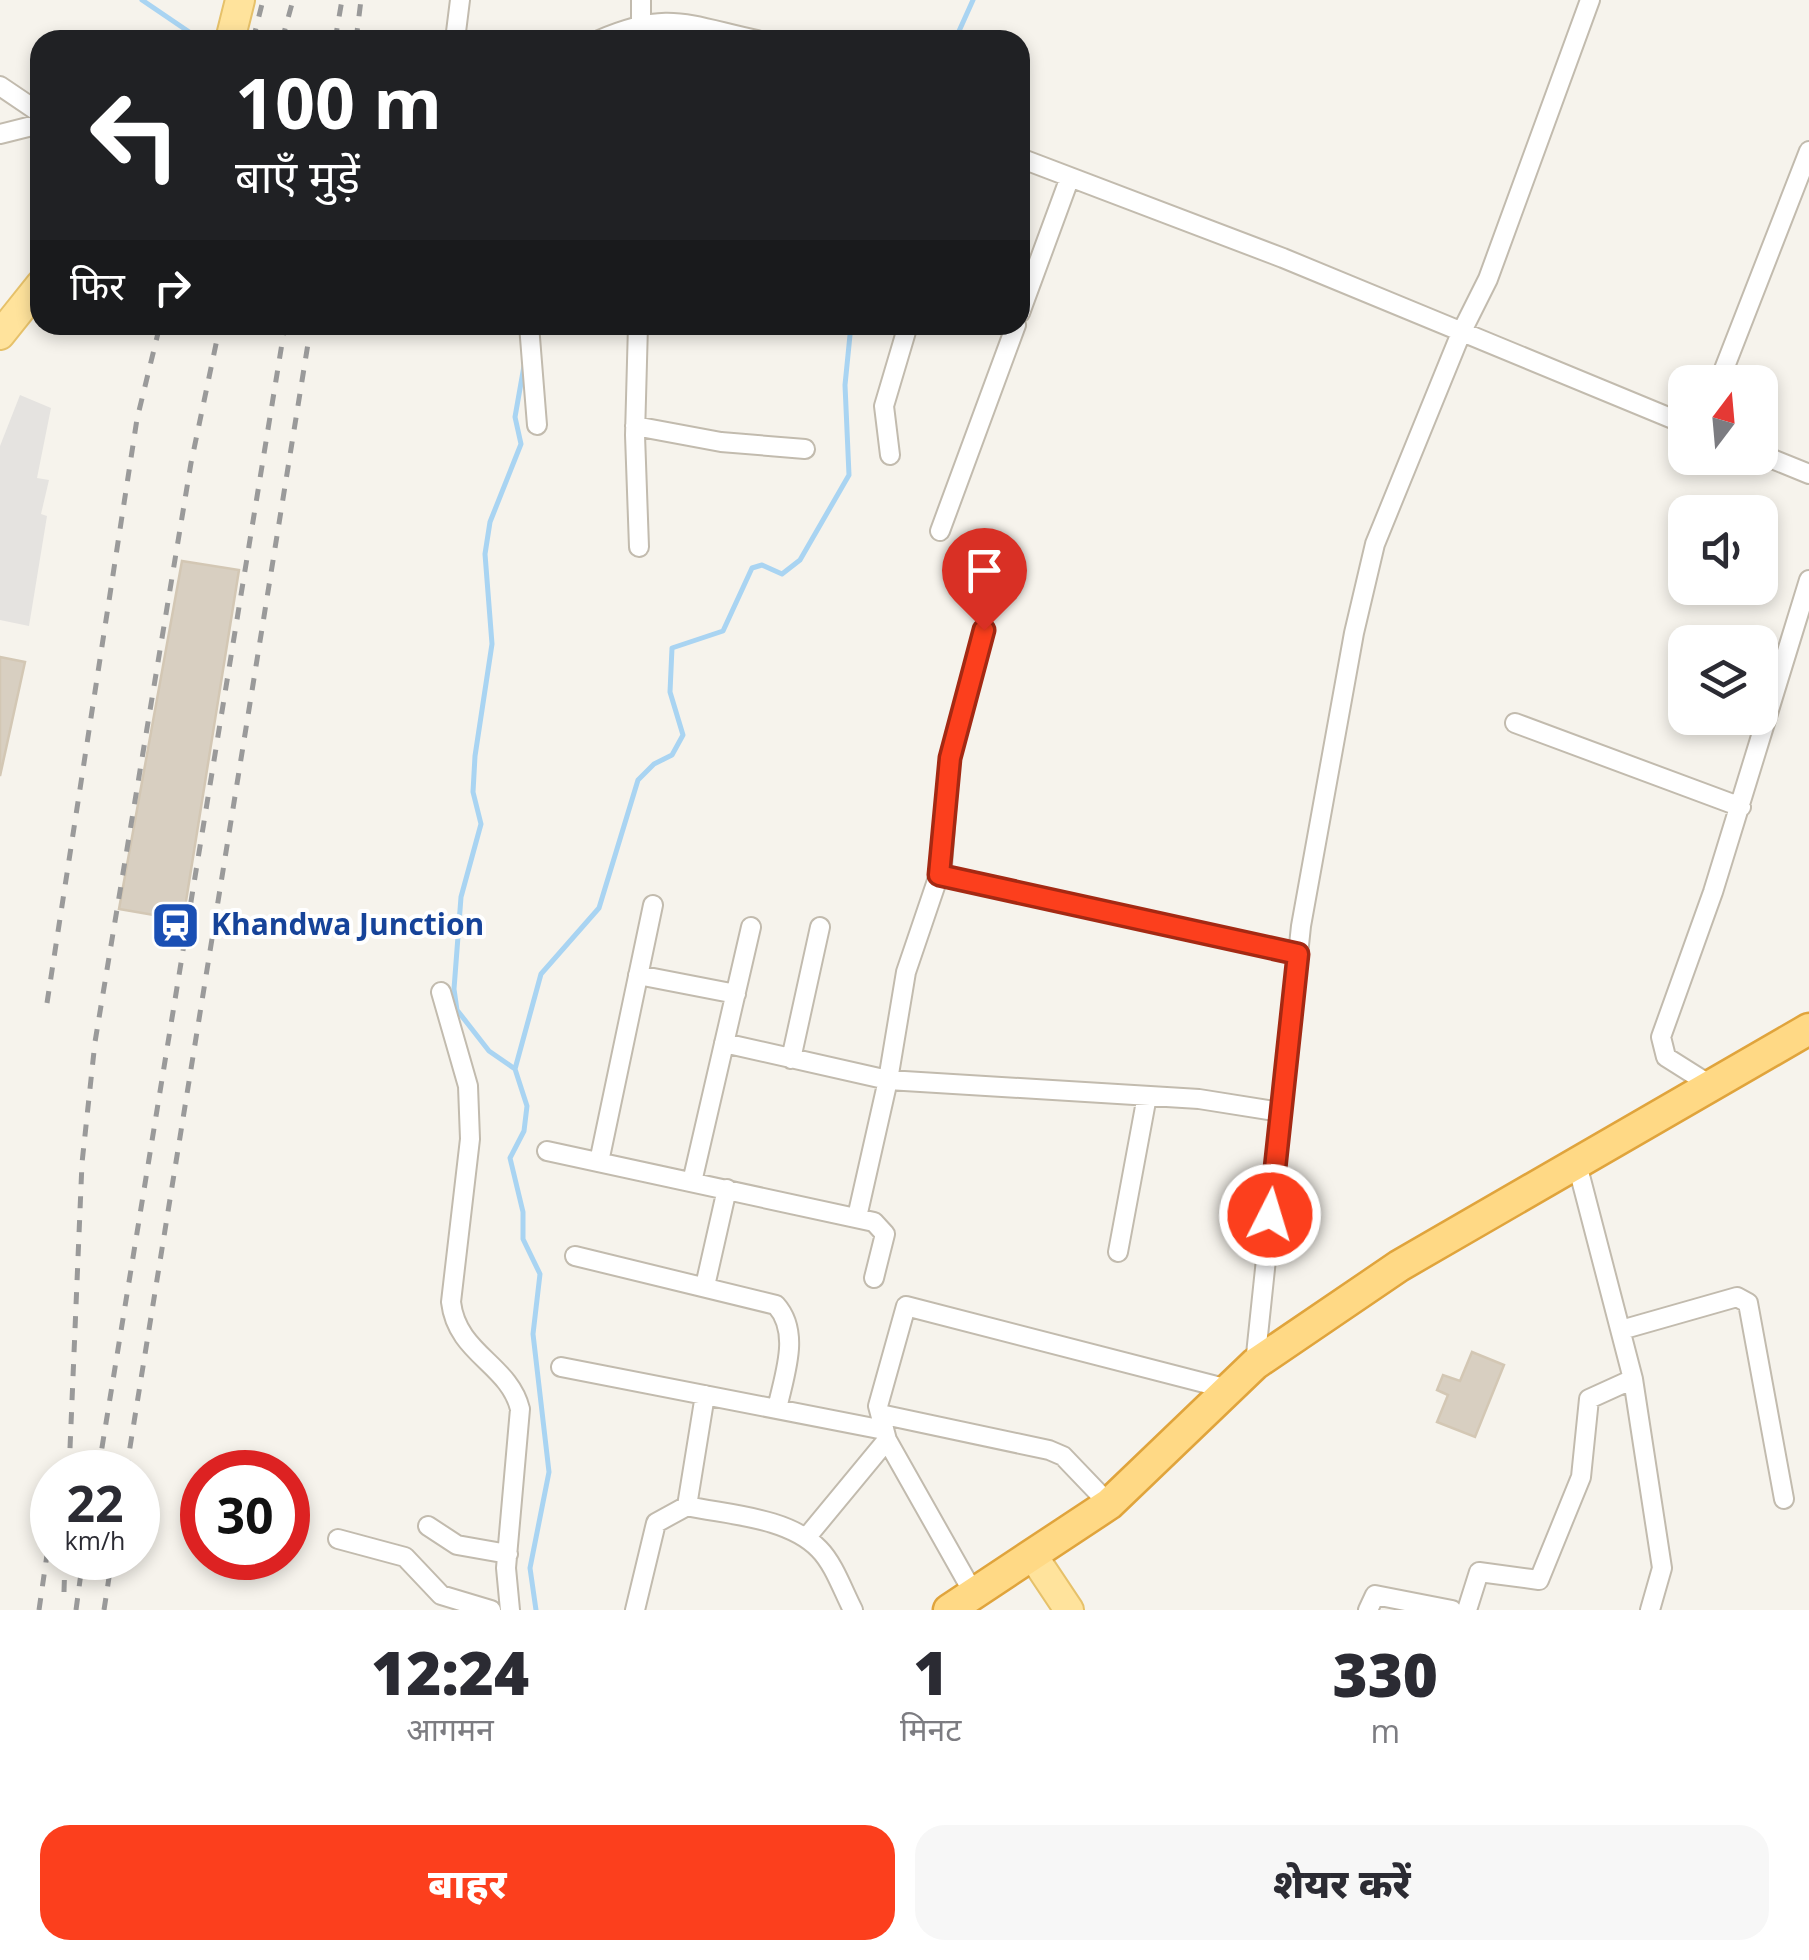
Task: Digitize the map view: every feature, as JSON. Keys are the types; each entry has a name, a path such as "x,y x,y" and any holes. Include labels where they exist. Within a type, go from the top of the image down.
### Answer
{"highway":[{"path":"961,1602 1109,1504 1255,1364 1400,1266 1809,1029"}],"main road":[{"path":"232,30 240,0"},
{"path":"0,335 30,298"},
{"path":"1033,1556 1070,1610"}],"street":[{"path":"456,30 460,0"},
{"path":"641,0 641,30"},
{"path":"1255,1364 1298,954 1350,651 1375,544 1461,334 1488,279 1590,0"},
{"path":"644,30 674,20 716,30"},
{"path":"0,86 30,106"},
{"path":"0,134 30,126"},
{"path":"1726,365 1809,151"},
{"path":"1030,162 1283,258 1668,417"},
{"path":"1030,286 1070,177"},
{"path":"531,335 536,425"},
{"path":"638,335 635,426 640,548"},
{"path":"890,456 884,406 905,335"},
{"path":"940,531 1012,335"},
{"path":"635,426 721,442 805,449"},
{"path":"1778,461 1809,474"},
{"path":"1712,1086 1666,1057 1660,1045 1740,806 1809,580"},
{"path":"857,1217 888,1080 906,972 939,875 950,758 984,630"},
{"path":"1515,723 1740,806"},
{"path":"939,875 1298,954"},
{"path":"600,1162 653,905"},
{"path":"692,1182 751,926"},
{"path":"791,1059 820,927"},
{"path":"638,975 736,994"},
{"path":"441,992 468,1086 470,1139 451,1302 453,1321 464,1340 510,1387 520,1409 508,1554 510,1610"},
{"path":"724,1043 888,1080 1199,1098 1280,1112"},
{"path":"1118,1252 1147,1096"},
{"path":"547,1151 857,1217 882,1226 885,1234 874,1278"},
{"path":"1576,1164 1634,1380 1662,1568 1650,1610"},
{"path":"705,1286 726,1189"},
{"path":"575,1256 776,1305 788,1319 790,1340 777,1409"},
{"path":"1621,1330 1738,1297 1748,1303 1784,1499"},
{"path":"961,1602 883,1428 878,1406 906,1306 1228,1388"},
{"path":"560,1367 883,1428 1049,1450 1063,1456 1109,1504"},
{"path":"1467,1610 1479,1572 1539,1580 1581,1477 1586,1406 1595,1393 1634,1380"},
{"path":"687,1506 705,1395"},
{"path":"806,1538 883,1428"},
{"path":"635,1610 656,1522 687,1506 786,1528 806,1538 822,1551 852,1610"},
{"path":"428,1526 457,1545 508,1554"},
{"path":"338,1539 406,1557 441,1596 490,1610"},
{"path":"1368,1610 1375,1595 1452,1610"}],"shaded area":[{"path":"20,395 51,408 37,478 49,480 41,514 47,516 29,626 0,620 0,446"}],"building":[{"path":"182,561 239,570 183,920 119,909"},
{"path":"0,657 25,662 0,776"},
{"path":"1472,1352 1504,1365 1475,1437 1437,1422 1448,1395 1437,1390 1443,1375 1460,1381"}],"waterway":[{"path":"142,0 186,30"},
{"path":"960,30 973,0"},
{"path":"536,1610 530,1568 549,1472 533,1334 540,1274 523,1239 523,1212 510,1158 524,1131 527,1106 515,1069 541,974 599,908 638,780 654,764 672,755 683,735 670,692 672,648 723,631 752,568 762,565 782,574 800,560 849,475 845,385 850,335"},
{"path":"515,1069 489,1051 457,1010 454,989 461,897 481,824 473,792 492,644 485,554 490,522 521,444 515,417 524,366"}],"railway":[{"path":"256,30 263,0"},
{"path":"285,30 293,0"},
{"path":"337,30 342,0"},
{"path":"357,30 361,0"},
{"path":"47,1003 137,419 158,335"},
{"path":"70,1450 82,1163 95,1042 191,463 218,335"},
{"path":"102,1450 283,335"},
{"path":"130,1450 309,335"},
{"path":"39,1610 43,1580"},
{"path":"64,1580 64,1592"},
{"path":"76,1610 80,1580"},
{"path":"104,1610 109,1580"}],"place":[{"name":"Khandwa Junction","path":"176,925"}],"route":[{"path":"984,630 950,758 939,875 1298,954 1270,1215"}]}
